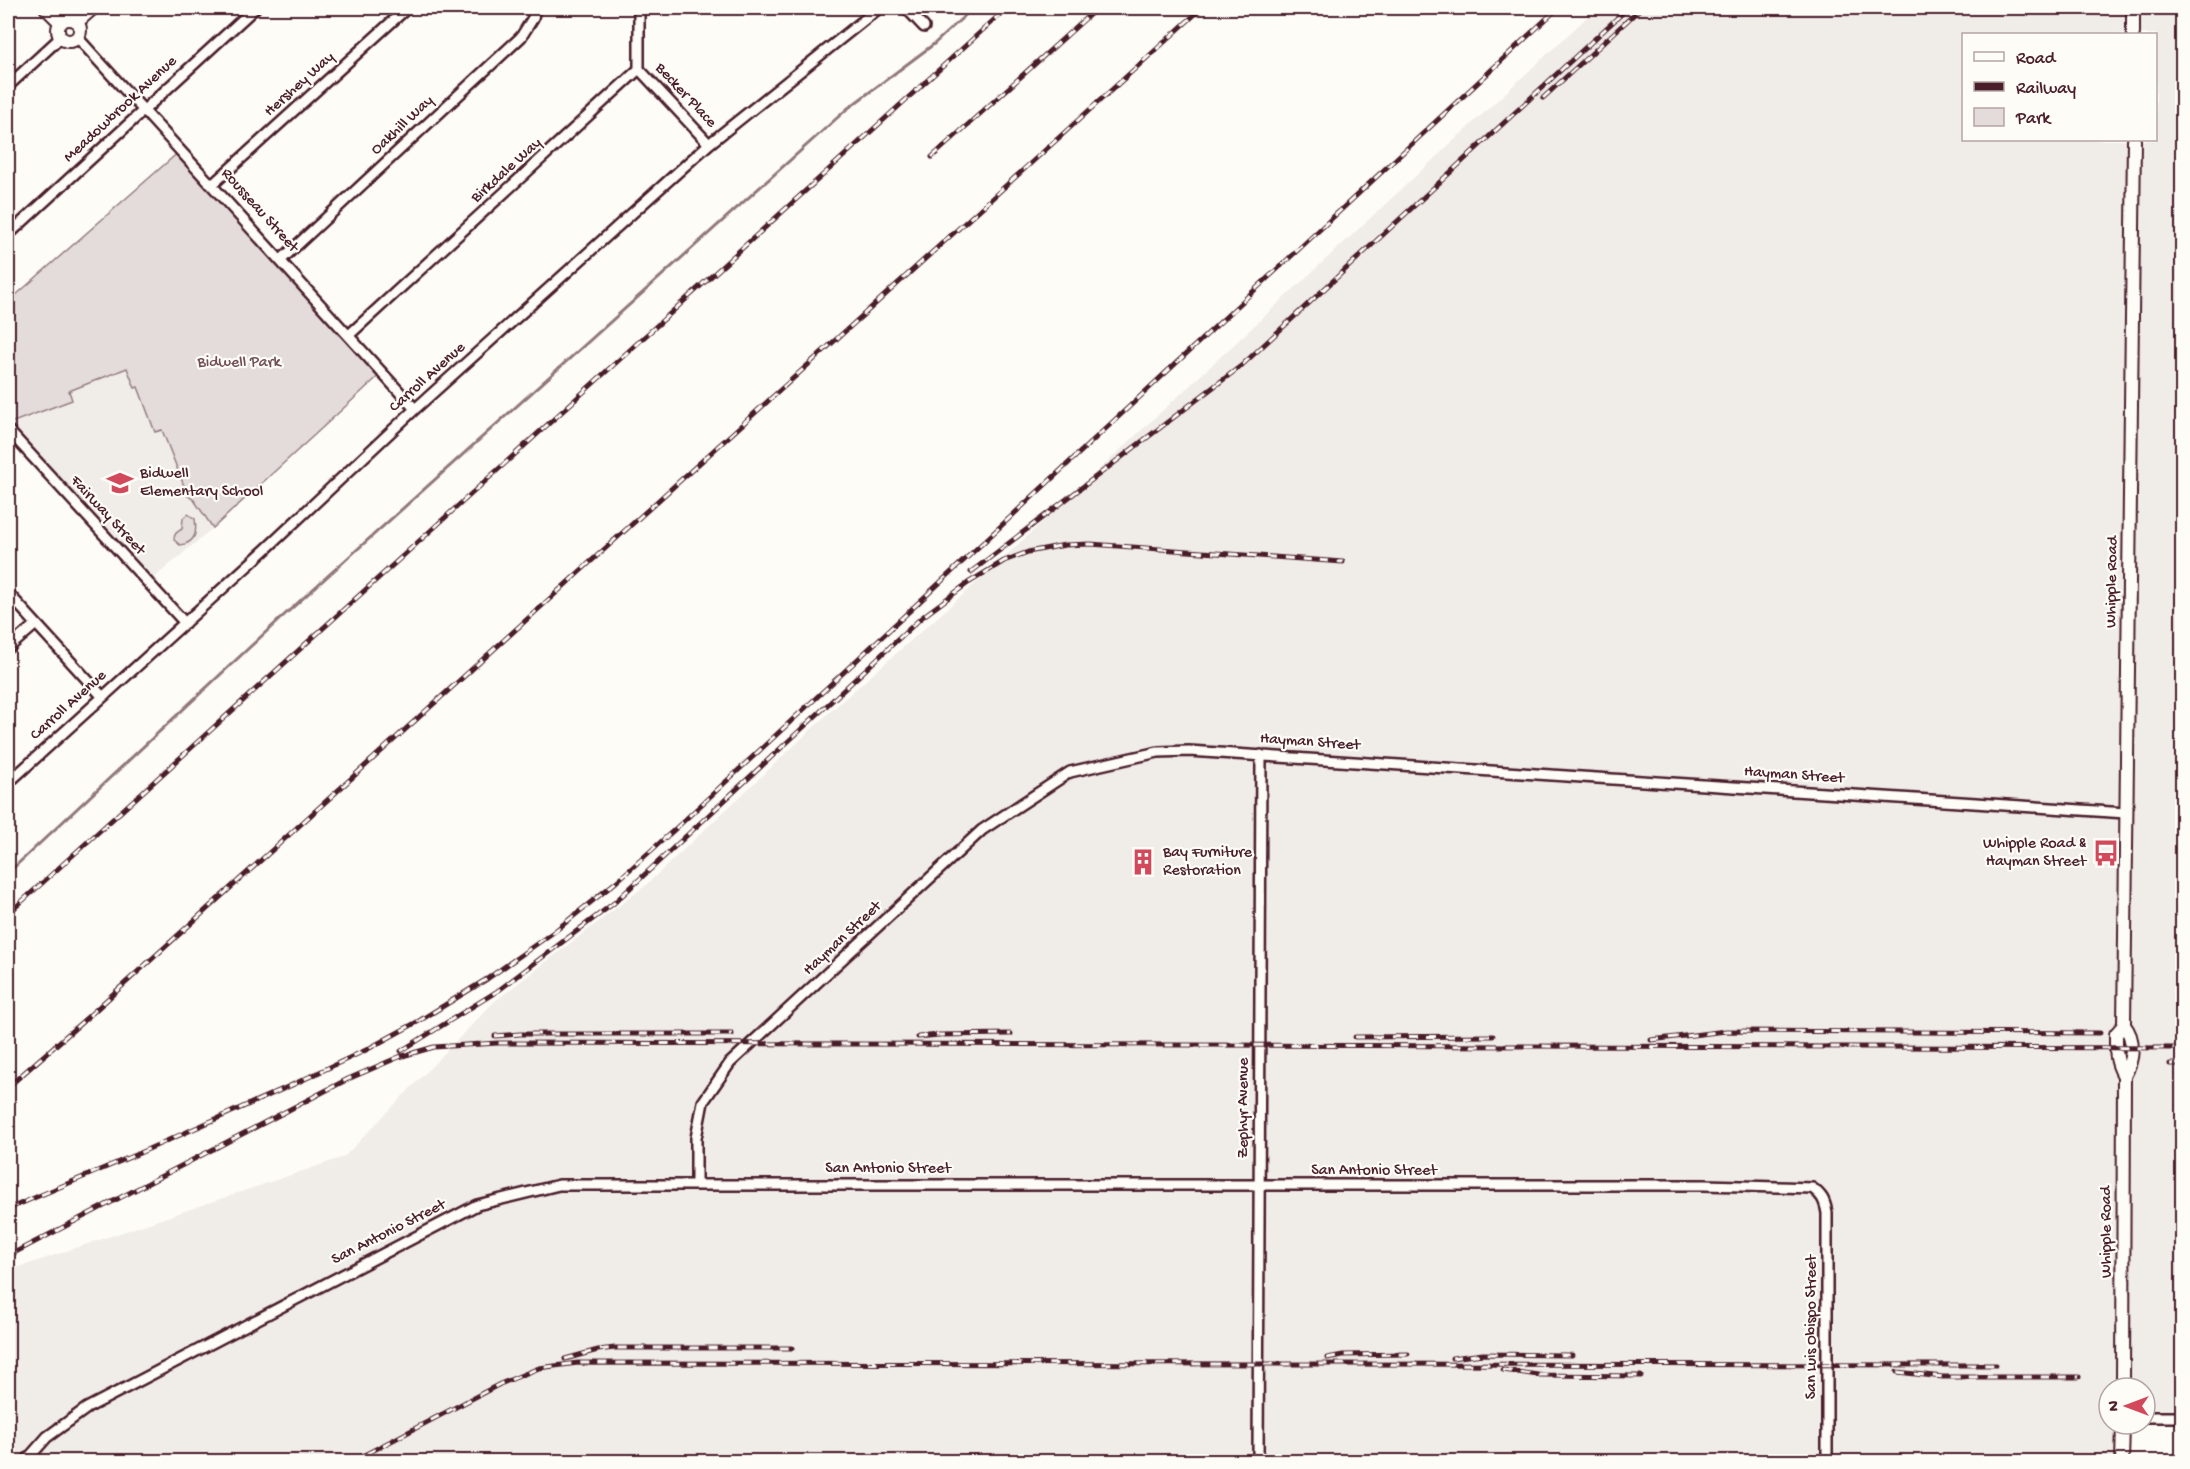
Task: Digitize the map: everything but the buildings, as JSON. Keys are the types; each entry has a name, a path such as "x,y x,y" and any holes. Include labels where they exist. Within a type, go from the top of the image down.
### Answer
{"main road":[{"path":"46,8 61,23"},
{"path":"77,22 93,8"},
{"path":"2133,8 2133,33"},
{"path":"70,19 77,22 80,31 77,37 69,40 61,36 58,30 61,23 70,19"},
{"name":"Whipple Road","path":"2123,1376 2124,1076 2131,1063 2131,1034 2124,1025 2134,141"},
{"path":"2122,1461 2123,1436"}],"street":[{"name":"Meadowbrook Avenue","path":"8,235 255,8"},
{"name":"Hershey Way","path":"212,185 407,8"},
{"name":"Oakhill Way","path":"281,260 521,37 533,18 535,8"},
{"path":"639,8 639,69"},
{"name":"Carroll Avenue","path":"8,783 415,409 709,144 879,8"},
{"path":"906,8 924,27"},
{"path":"8,86 61,36"},
{"name":"Rousseau Street","path":"77,37 415,409"},
{"name":"Becker Place","path":"639,69 709,144"},
{"name":"Birkdale Way","path":"349,335 639,69"},
{"name":"Fairway Street","path":"8,430 185,622"},
{"path":"8,593 102,696"},
{"path":"8,648 36,624"},
{"name":"Hayman Street","path":"696,1183 696,1138 703,1102 730,1063 982,830 1070,772 1158,752 1188,751 2126,813"},
{"name":"Zephyr Avenue","path":"1258,1461 1261,755"},
{"name":"San Antonio Street","path":"25,1461 47,1437 87,1408 477,1205 559,1185 696,1183 1800,1186 1812,1188 1821,1194"},
{"name":"San Luis Obispo Street","path":"1821,1194 1826,1202 1827,1213 1827,1461"},
{"path":"2157,1417 2182,1417"}],"shaded area":[{"path":"1597,8 2182,8 2182,1417 2157,1417 2157,1376 2097,1376 2097,1436 2123,1436 2122,1461 8,1461 8,1271 344,1157 495,1001 645,886 831,711 983,577"},
{"name":"Bidwell Elementary School","path":"127,368 135,387 138,387 156,431 162,429 188,496 194,500 213,528 148,583 8,430 8,424 72,400 68,391"}],"green space":[{"name":"Bidwell Park","path":"181,150 383,372 213,528 194,500 188,496 162,430 155,432 138,387 135,388 127,368 69,391 72,400 8,424 8,302"},
{"path":"188,514 195,519 194,536 189,542 180,545 174,540 175,536 182,529 183,518"}],"waterway":[{"path":"8,873 281,618 847,109 934,44 973,8"}],"railway":[{"path":"8,914 1007,8"},
{"path":"932,157 1097,8"},
{"path":"8,1087 1202,8"},
{"path":"8,1209 135,1155 366,1050 419,1021 487,979 555,931 616,882 674,830 1558,8"},
{"path":"971,572 1241,366 1628,8"},
{"path":"1543,98 1641,8"},
{"path":"401,1051 499,990 614,903 921,618 968,583 1004,561 1028,552 1065,545 1090,544 1343,562"},
{"path":"1651,1040 1726,1031 2100,1033"},
{"path":"495,1036 732,1034"},
{"path":"918,1037 1011,1034"},
{"path":"1355,1037 1493,1036"},
{"path":"8,1256 348,1079 399,1057 434,1047 498,1043 2182,1048"},
{"path":"2170,1064 2182,1064"},
{"path":"565,1359 615,1348 792,1348"},
{"path":"1327,1358 1343,1355 1408,1354"},
{"path":"1452,1358 1483,1354 1572,1355"},
{"path":"351,1462 500,1384 539,1368 578,1363 1996,1365"},
{"path":"1503,1370 1538,1375 1641,1376"},
{"path":"1897,1372 1943,1377 2079,1377"}],"place":[{"name":"Bidwell Elementary School","path":"120,483"},
{"name":"Whipple Road & Hayman Street","path":"2106,853"},
{"name":"Bay Furniture Restoration","path":"1143,862"}]}
